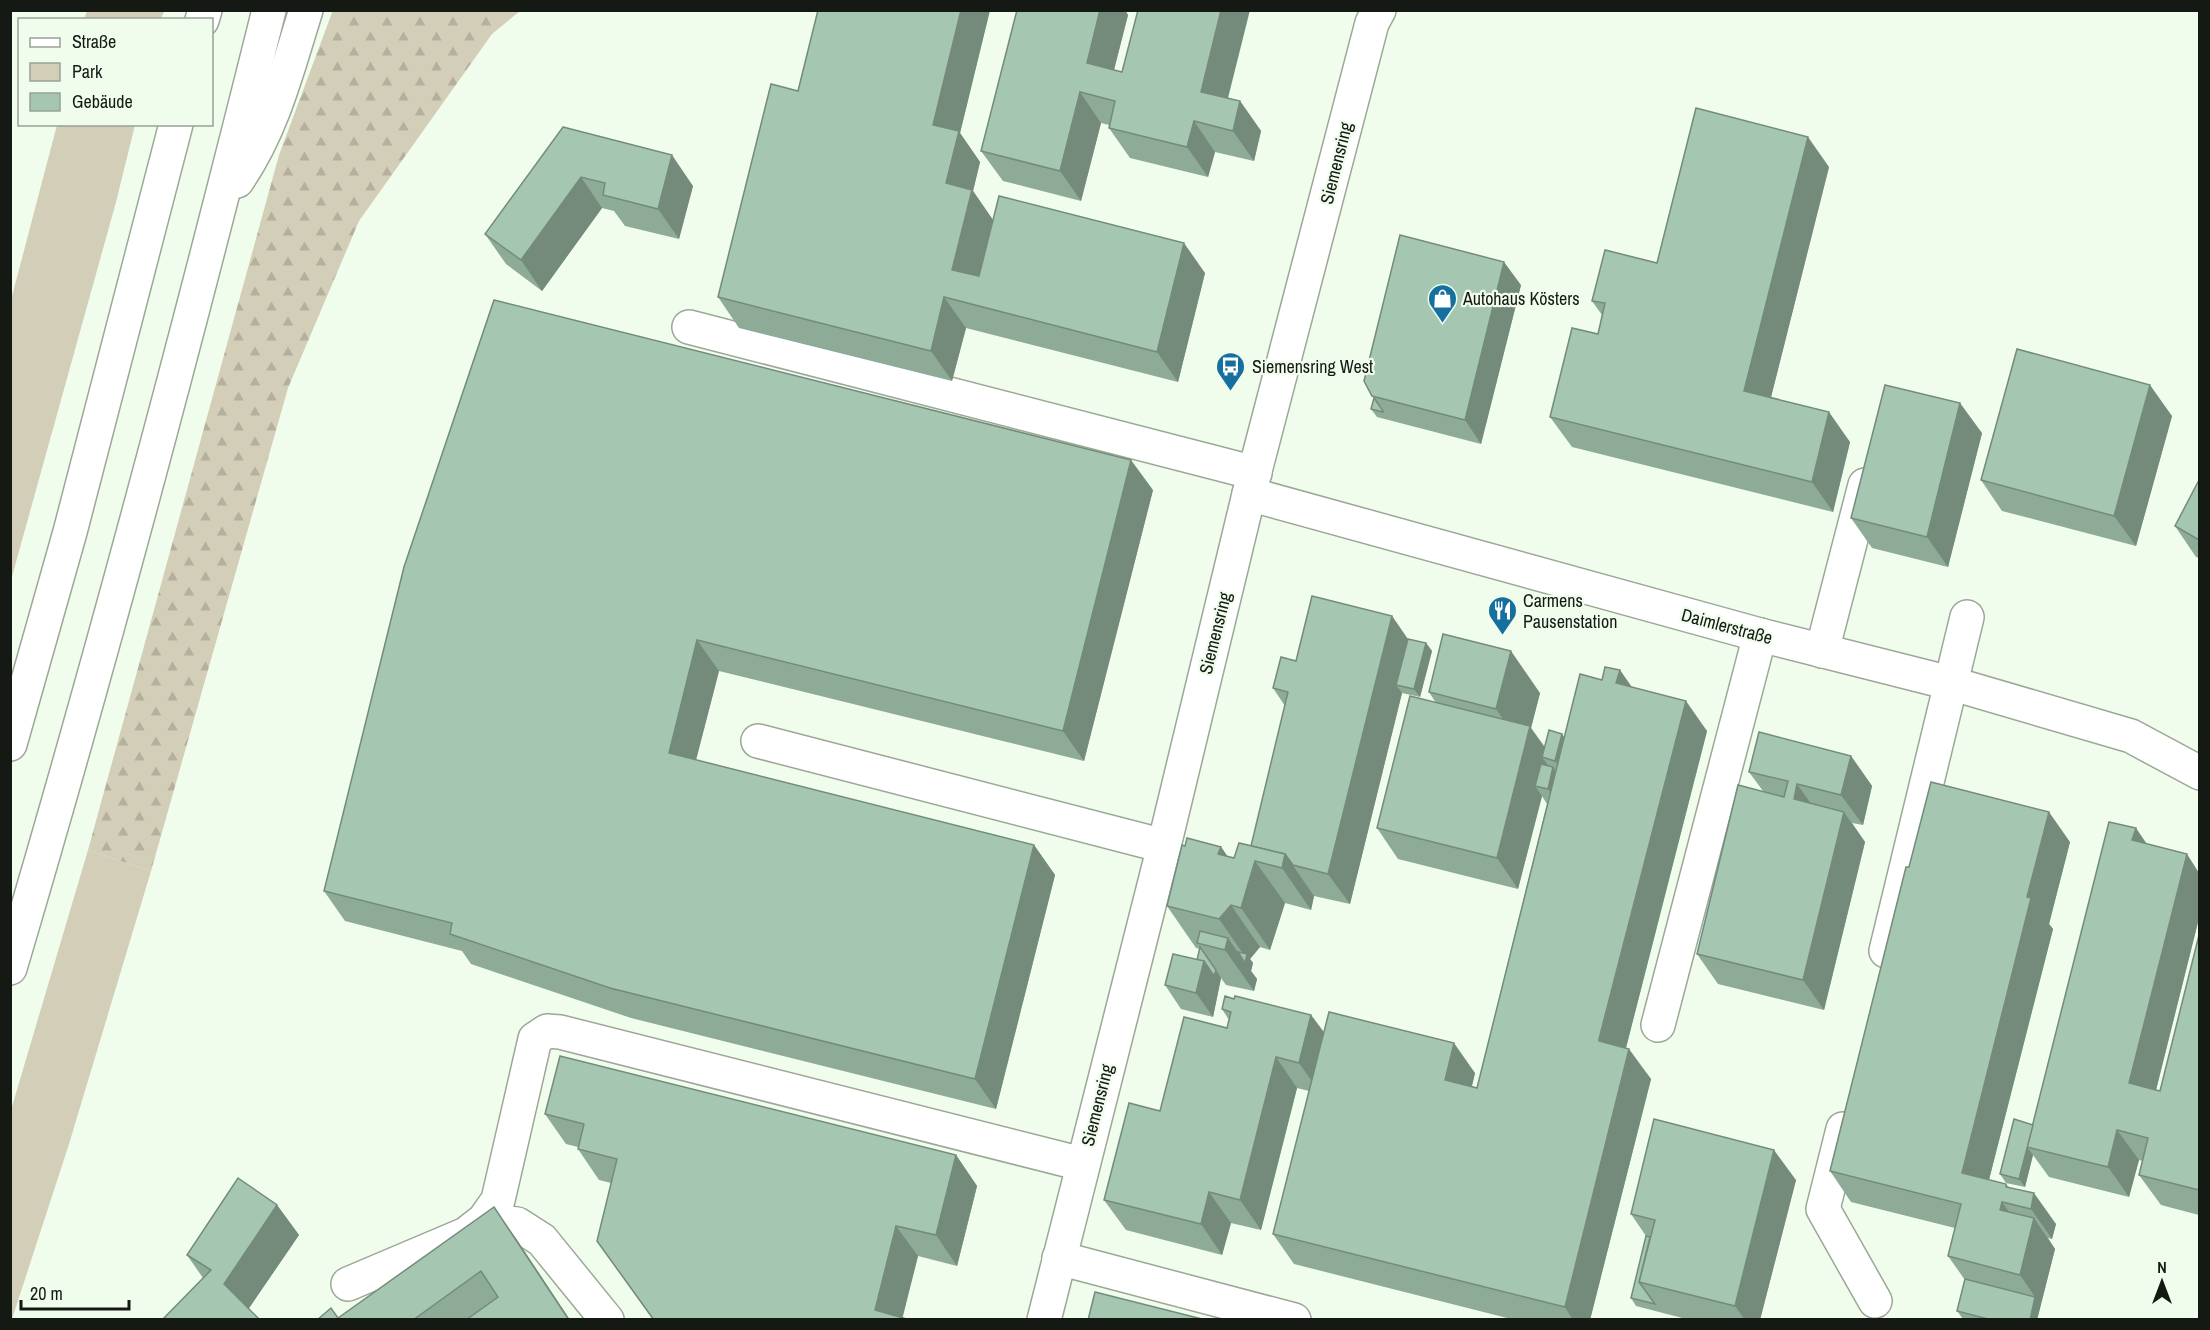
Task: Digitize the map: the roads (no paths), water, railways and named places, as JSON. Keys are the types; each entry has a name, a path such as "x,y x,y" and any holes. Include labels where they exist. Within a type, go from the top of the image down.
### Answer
{"main road":[{"path":"10,968 123,570 221,205 269,10"},
{"path":"221,205 265,135 278,102 306,10"},
{"name":"Siemensring","path":"1044,1320 1164,846 1252,484 1372,23 1379,10"},
{"path":"10,744 70,532 175,126"},
{"name":"Daimlerstraße","path":"689,327 1252,484 1760,635 1950,683 2131,736 2199,773"},
{"path":"1822,651 1865,485"},
{"path":"1878,981 1966,617"},
{"path":"1658,1025 1760,635"},
{"path":"758,741 1164,846"},
{"path":"348,1284 466,1234 484,1220 498,1200 535,1039 547,1031 560,1032 1082,1164"},
{"path":"1851,1095 1823,1209 1875,1301"},
{"path":"484,1220 517,1224 542,1240 607,1320"},
{"path":"1059,1258 1294,1320"}],"place":[{"name":"Autohaus Kösters","path":"1442,324"},
{"name":"Siemensring West","path":"1231,392"},
{"name":"Carmens Pausenstation","path":"1502,636"}]}
